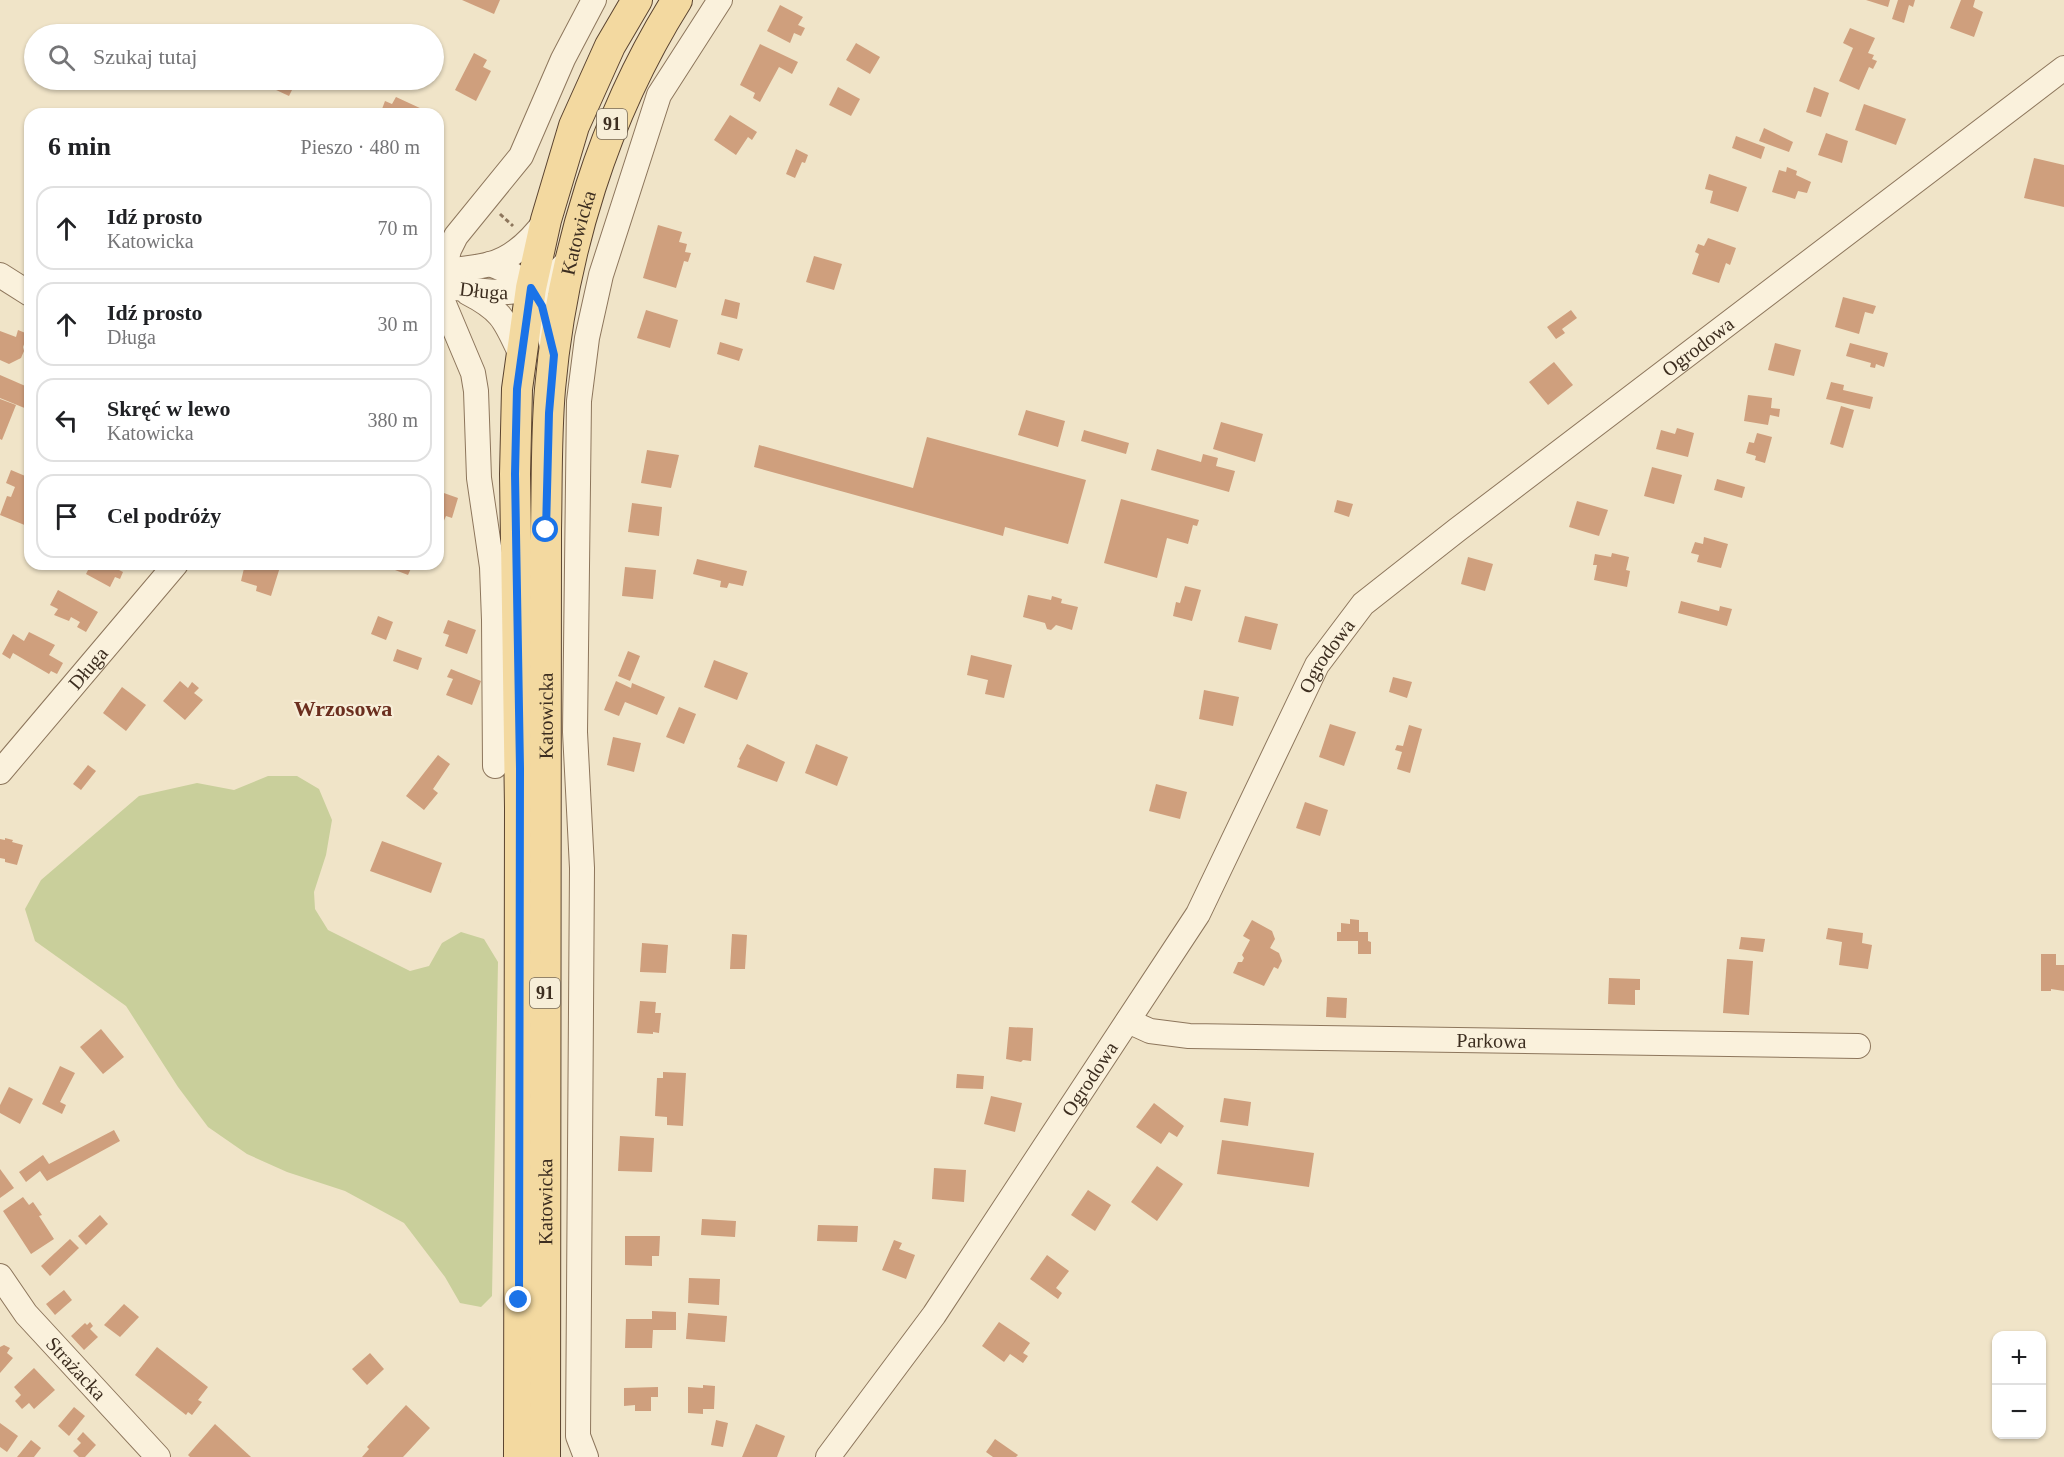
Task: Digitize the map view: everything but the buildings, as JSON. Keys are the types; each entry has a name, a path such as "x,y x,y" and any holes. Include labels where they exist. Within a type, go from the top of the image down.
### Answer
{"main road":[{"name":"Katowicka","path":"519,1457 520,788 515,474 517,389 531,288 546,220 574,126 610,46 637,0"},
{"name":"Katowicka","path":"545,1457 546,530 549,413 554,355 571,258 588,195 611,126 650,46 677,0"}],"street":[{"path":"444,276 449,250 456,236 521,156 562,59 594,0"},
{"path":"586,1457 578,1436 582,868 575,732 579,401 587,338 602,275 659,95 720,0"},
{"name":"Ogrodowa","path":"828,1457 934,1315 1198,914 1317,665 1364,604 1466,523 2064,68"},
{"name":"Długa","path":"444,281 516,252 534,236 546,220"},
{"name":"Długa","path":"444,281 507,293 531,288 545,282 571,258"},
{"name":"Długa","path":"490,264 515,274 531,288 542,306 554,355"},
{"path":"0,275 24,290"},
{"path":"444,282 497,311 507,324 521,355"},
{"path":"444,304 473,373 476,391 478,478 492,567 495,766"},
{"name":"Długa","path":"0,772 171,570"},
{"name":"Parkowa","path":"1128,1021 1150,1031 1188,1036 1858,1046"},
{"name":"Strażacka","path":"0,1276 26,1314 149,1453"}],"green space":[{"path":"268,776 297,776 319,789 332,820 326,855 314,892 315,909 328,930 410,971 429,966 442,943 461,932 484,939 498,962 492,1296 481,1307 460,1303 445,1277 404,1223 345,1191 287,1172 247,1154 208,1127 178,1087 126,1006 35,941 25,909 41,880 139,796 197,783 234,790"}],"district":[{"name":"Wrzosowa","path":"343,708"}],"route":[{"path":"519,1300 520,768 515,474 517,389 531,288 542,306 554,355 550,388 546,530"}]}
